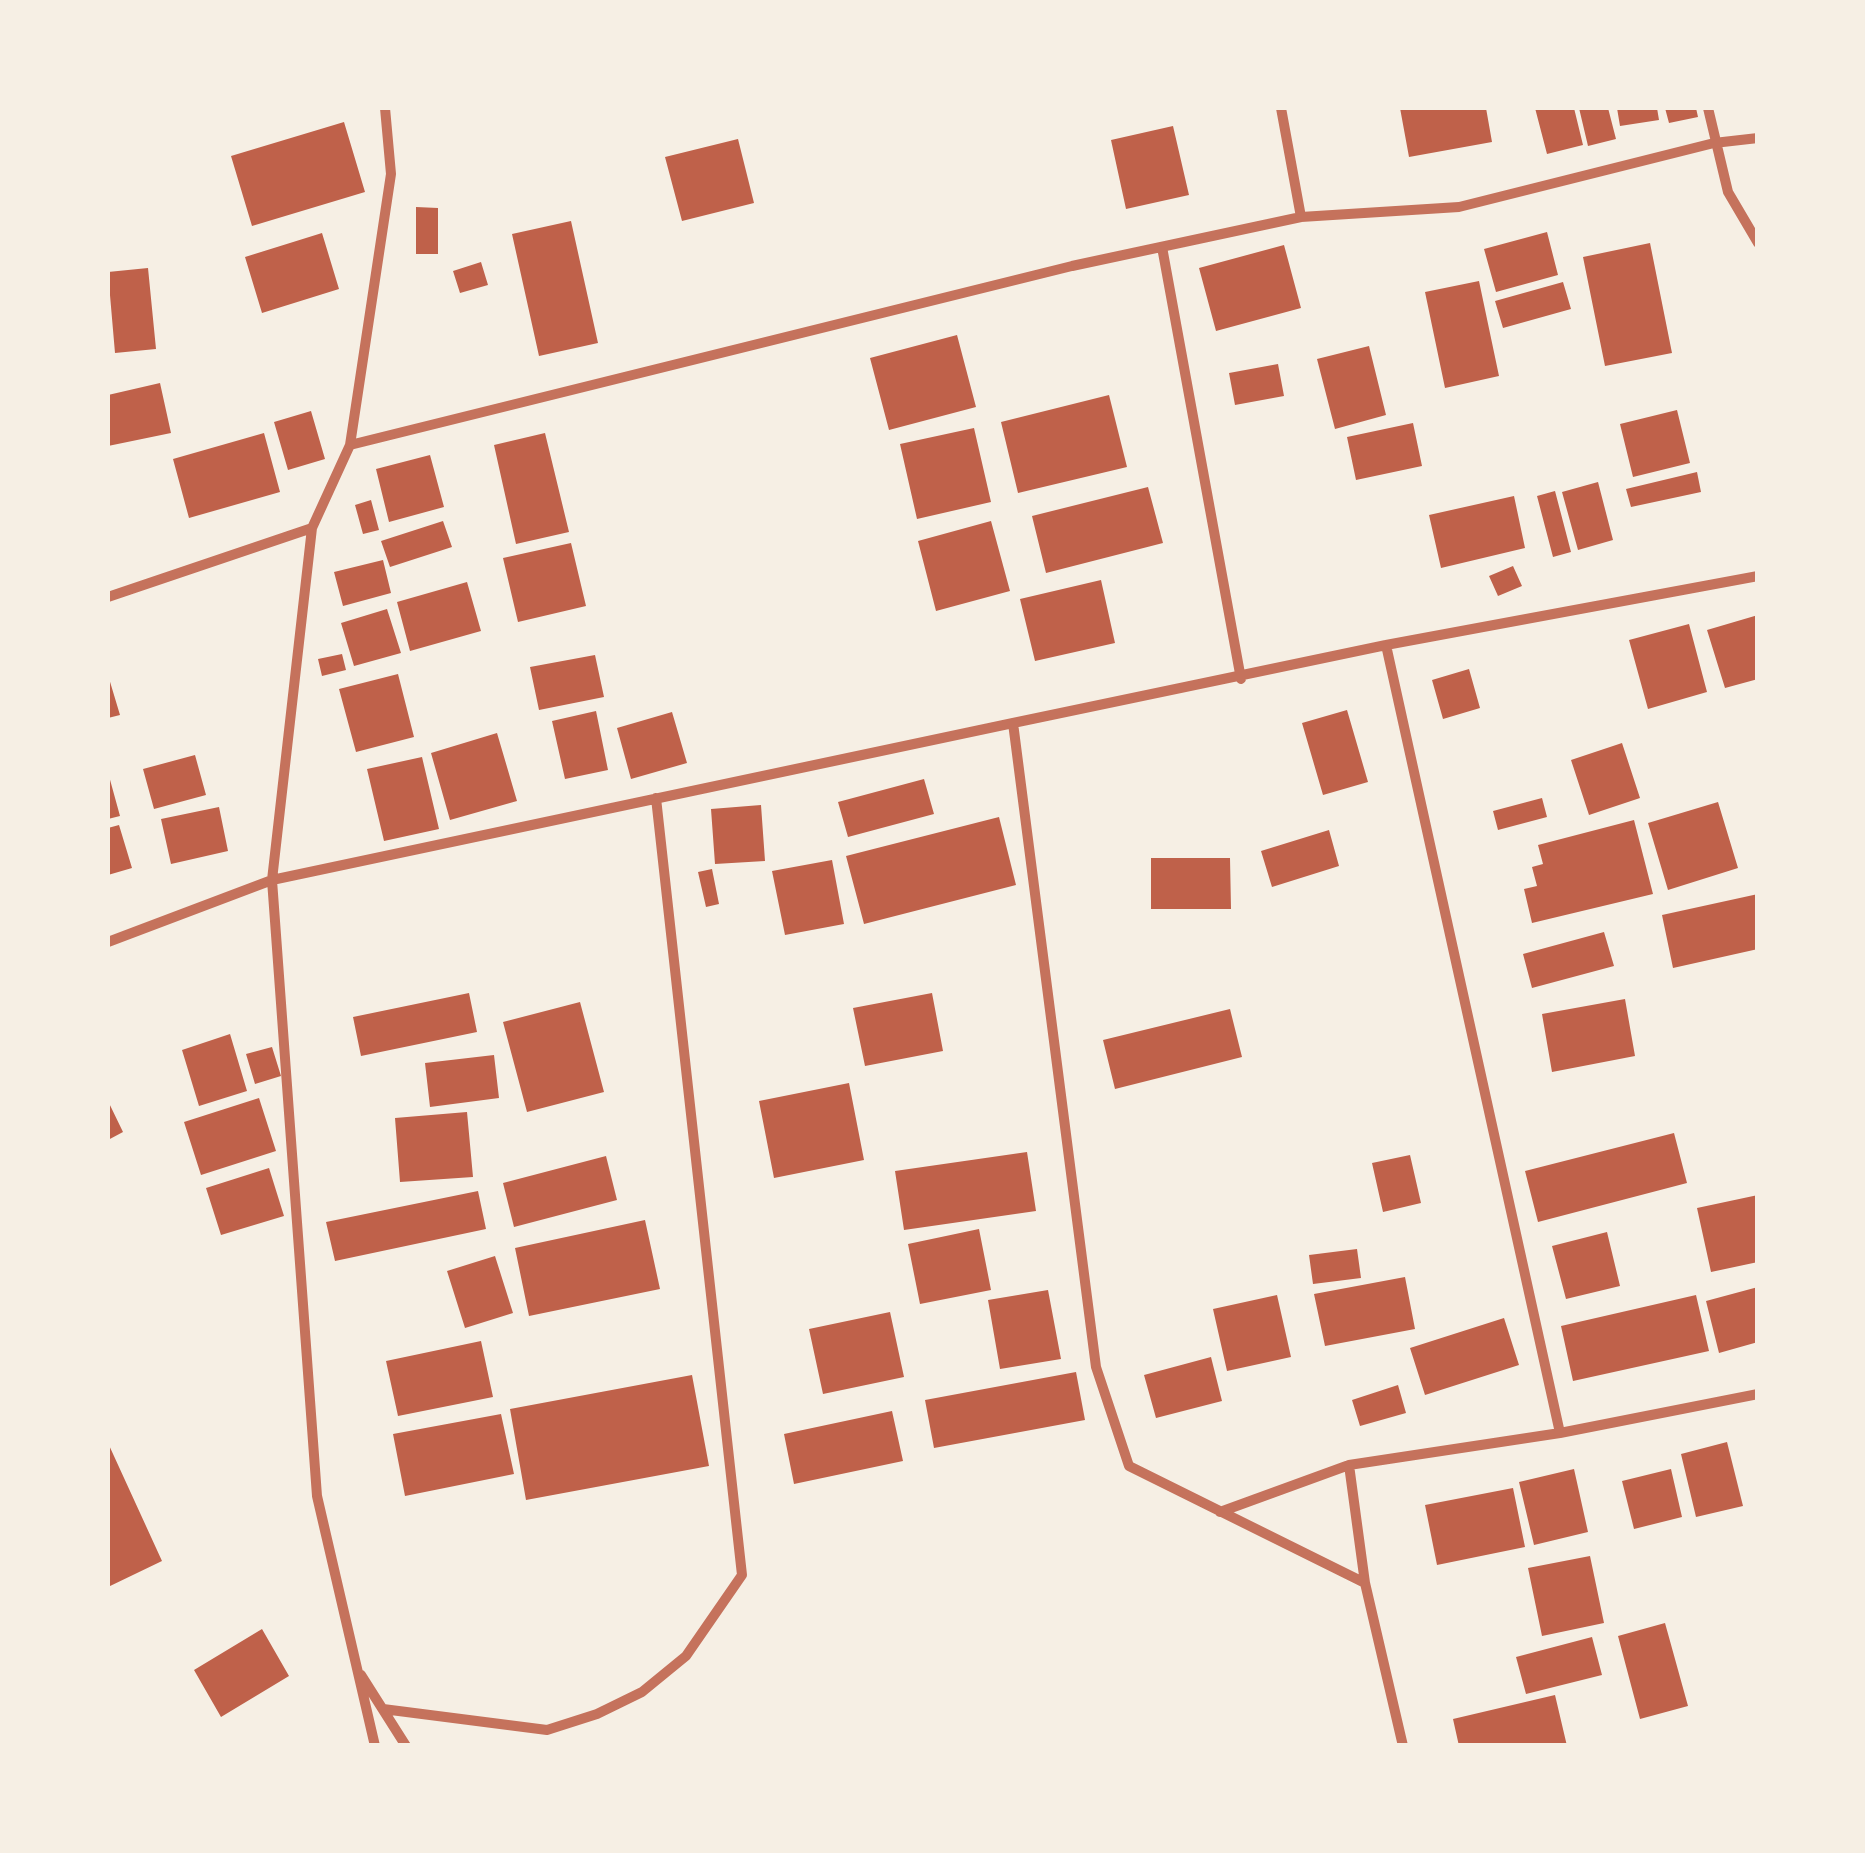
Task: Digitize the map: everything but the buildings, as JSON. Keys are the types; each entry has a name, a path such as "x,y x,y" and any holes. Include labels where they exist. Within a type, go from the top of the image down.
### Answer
{"street":[{"path":"374,1746 317,1496 272,880 312,528 350,446 391,174 385,108"},
{"path":"1281,108 1301,217"},
{"path":"1708,108 1728,192 1758,243"},
{"path":"350,446 1301,217 1459,207 1714,143 1758,138"},
{"path":"1162,248 1241,679"},
{"path":"108,597 312,528"},
{"path":"108,942 272,880 1013,723 1241,679 1386,645 1758,576"},
{"path":"1386,645 1560,1433"},
{"path":"1013,723 1096,1367 1129,1466 1365,1583"},
{"path":"382,1709 546,1730 597,1714 642,1692 686,1656 742,1575 656,798"},
{"path":"1220,1512 1349,1465 1560,1433 1758,1394"},
{"path":"1349,1465 1365,1583 1404,1746"},
{"path":"357,1668 406,1746"}]}
